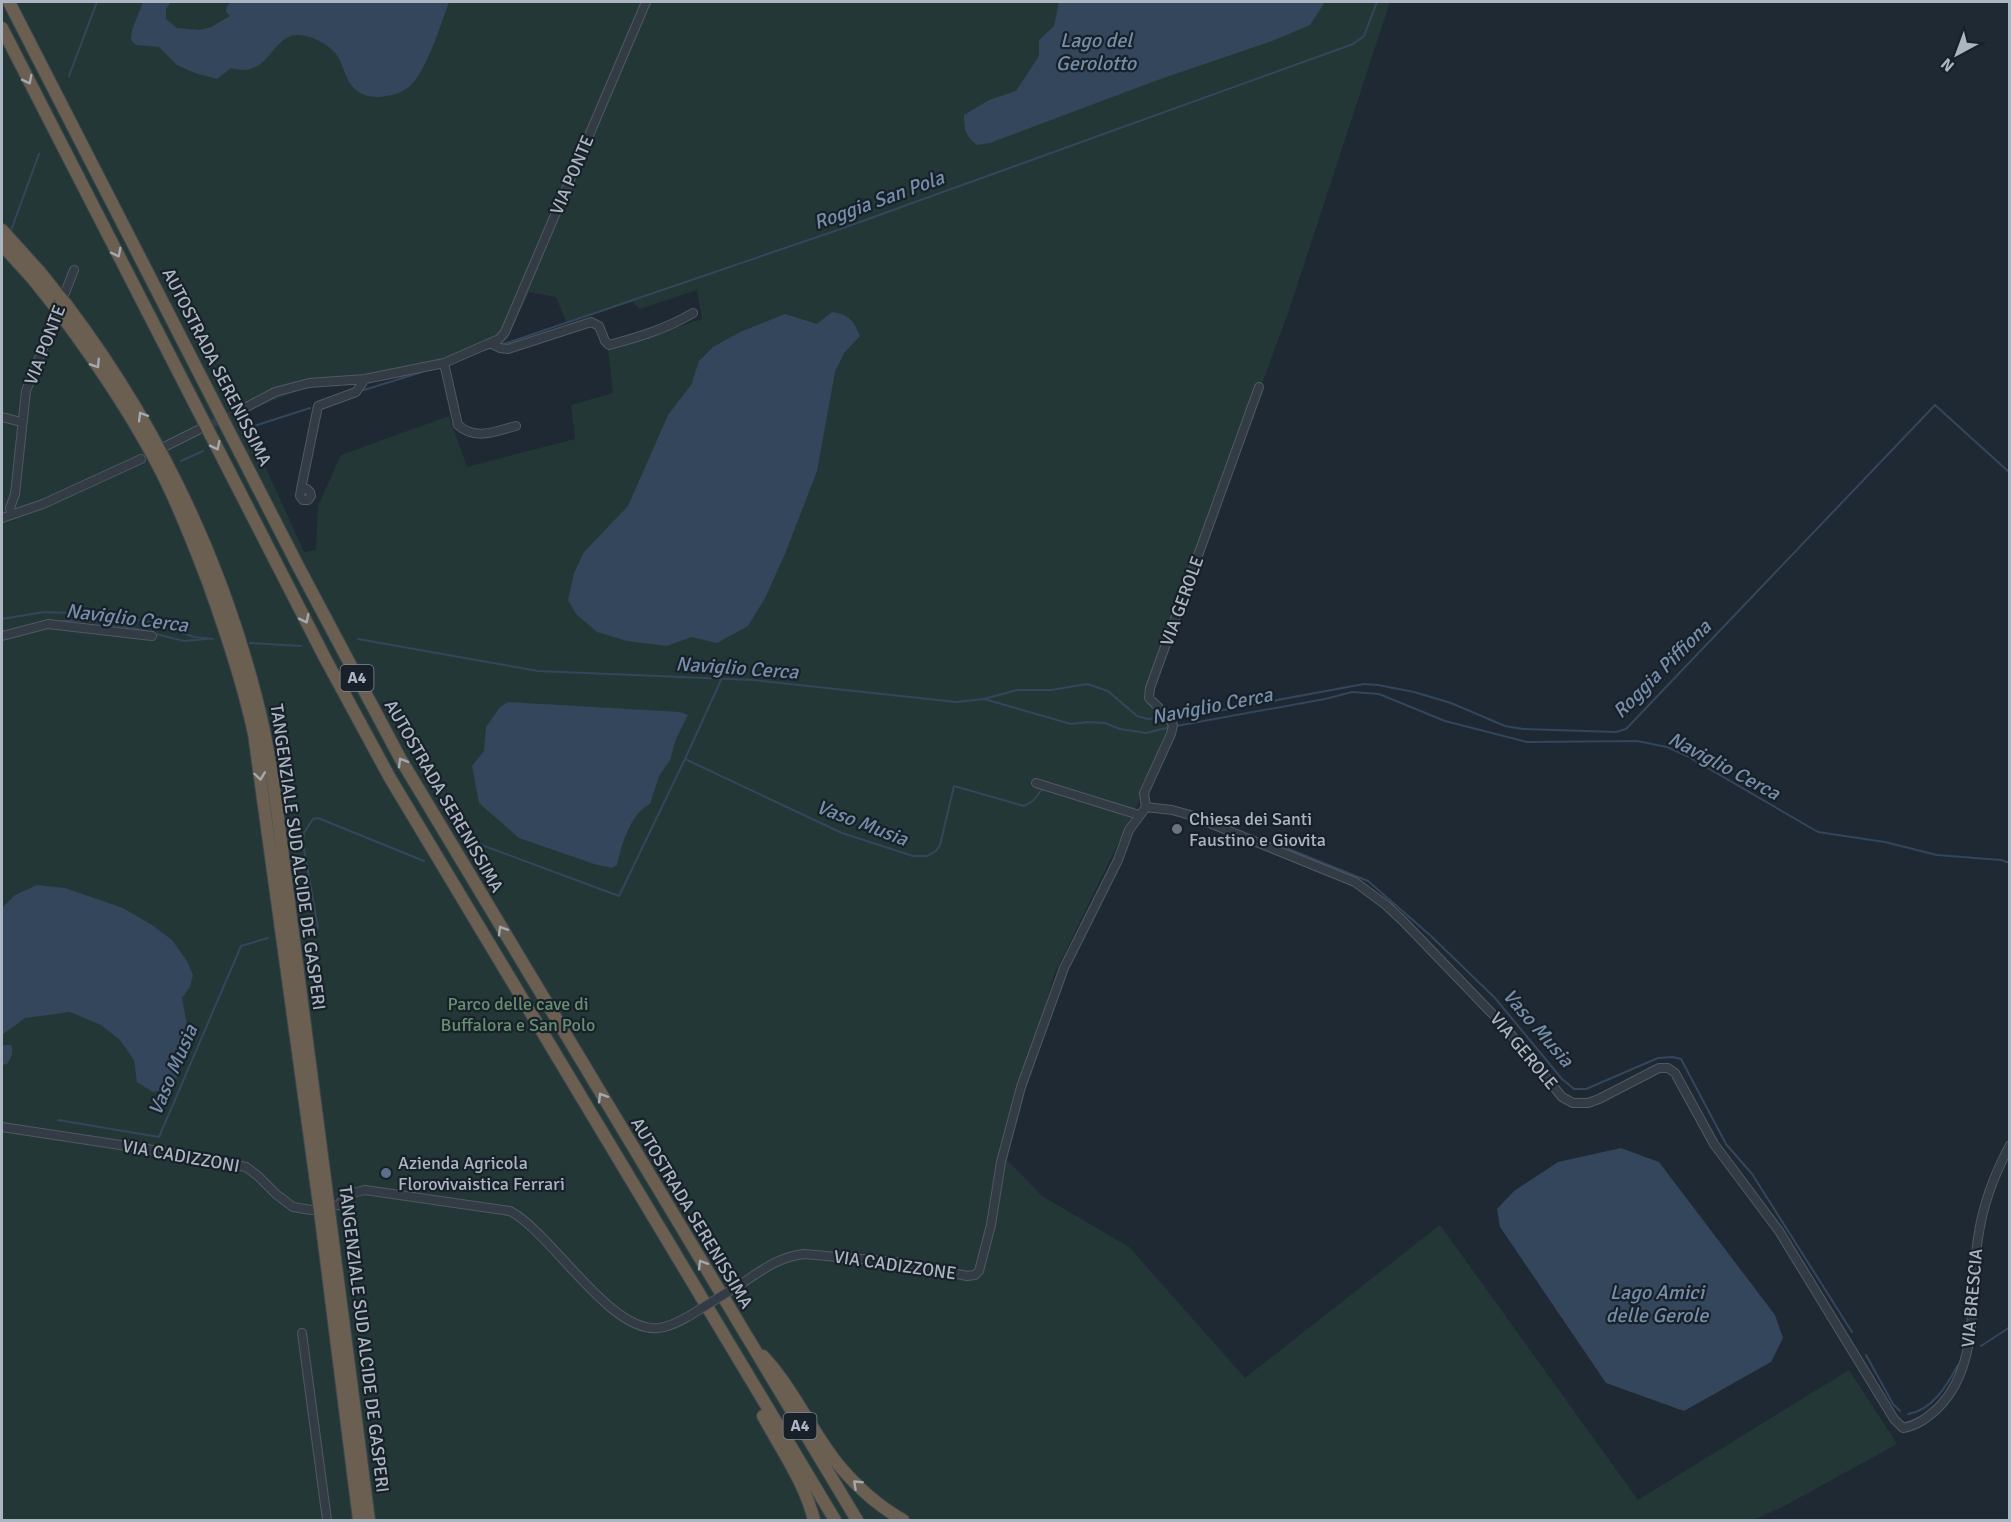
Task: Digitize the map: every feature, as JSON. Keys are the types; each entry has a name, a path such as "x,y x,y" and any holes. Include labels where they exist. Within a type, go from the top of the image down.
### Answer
{"highway":[{"name":"AUTOSTRADA SERENISSIMA","path":"9,2 298,566 400,758 857,1521"},
{"name":"AUTOSTRADA SERENISSIMA","path":"2,28 325,658 390,778 835,1521"},
{"name":"TANGENZIALE SUD ALCIDE DE GASPERI","path":"2,230 19,256 92,339 156,441 184,495 231,616 252,680 272,777 359,1521"},
{"name":"TANGENZIALE SUD ALCIDE DE GASPERI","path":"2,245 19,256"},
{"name":"TANGENZIALE SUD ALCIDE DE GASPERI","path":"324,1207 369,1521"},
{"path":"743,1332 787,1385 837,1464 876,1502 903,1521"},
{"path":"727,1342 751,1394 801,1484 814,1521"}],"street":[{"name":"VIA PONTE","path":"239,411 275,392 309,383 365,379 444,363 499,339 505,332 646,2"},
{"name":"VIA PONTE","path":"12,514 10,508 15,494 26,392 74,270"},
{"name":"VIA PONTE","path":"490,343 508,349 591,322 599,326 609,345 647,335 693,313"},
{"path":"444,363 458,425 465,432 482,435 516,426"},
{"name":"VIA PONTE","path":"301,489 318,406 356,392 365,379"},
{"name":"VIA GEROLE","path":"1259,387 1150,688 1149,698 1169,718 1173,726 1144,793 1146,807 1190,815 1355,882 1403,921 1504,1026 1562,1096 1573,1103 1599,1100 1659,1068 1668,1068 1675,1073 1714,1144 1779,1231 1894,1419 1903,1428"},
{"path":"2,417 21,422"},
{"path":"166,446 198,430"},
{"path":"2,518 44,504 141,459"},
{"path":"2,636 48,624 152,636"},
{"path":"1036,783 1139,815 1146,807"},
{"name":"VIA CADIZZONE","path":"741,1284 776,1262 789,1256 804,1254 907,1263 967,1276 975,1275 982,1265 1001,1162 1021,1087 1064,968 1118,860 1129,830 1139,815"},
{"name":"VIA CADIZZONI","path":"2,1127 186,1155 246,1167 293,1207 311,1210 338,1204 349,1194 365,1190 510,1211 532,1227 614,1311 639,1325 658,1329 674,1324 741,1284"},
{"name":"VIA BRESCIA","path":"1903,1428 1916,1426 1932,1413 1949,1397 1960,1375 1966,1357 1974,1264 1986,1195 2010,1145"},
{"path":"303,1333 327,1521"}],"green space":[{"name":"Parco delle cave di Buffalora e San Polo","path":"2,2 1390,2 1290,307 1184,599 1150,701 1172,722 1172,733 1054,975 1004,1157 1042,1196 1129,1247 1245,1378 1440,1225 1638,1500 1849,1370 1897,1444 1786,1505 1753,1520 2,1520","holes":["697,290 702,319 608,350 613,393 571,405 575,439 467,467 449,416 341,455 318,506 316,550 304,552 241,413 310,386 449,365 507,340 529,292 556,297 567,324 632,302 640,309"]}],"water":[{"path":"143,2 171,2 166,9 166,19 177,28 200,30 211,27 230,16 226,12 231,2 449,2 433,46 417,78 402,91 378,97 363,94 352,86 339,58 329,47 315,39 300,35 290,36 282,41 254,68 244,70 231,68 217,79 195,73 177,65 159,47 136,45 131,40 132,30"},
{"name":"Lago del Gerolotto","path":"1059,2 1325,2 1310,25 1272,41 1155,81 990,143 977,145 966,132 964,115 989,100 1016,91 1039,56 1039,40 1054,26"},
{"path":"832,312 843,314 850,319 860,336 844,353 835,372 817,471 785,554 765,598 748,626 717,643 691,637 667,646 627,641 597,632 576,614 568,600 574,573 584,552 628,506 668,415 691,385 699,361 713,347 740,332 785,314 817,324"},
{"path":"508,702 680,712 688,715 676,739 670,760 659,776 650,804 637,815 628,830 617,865 612,868 594,864 519,838 479,803 472,766 484,751 486,727 500,707"},
{"path":"37,885 65,888 123,908 172,940 187,961 193,975 190,987 182,998 191,1047 172,1088 153,1092 137,1082 134,1060 120,1040 101,1025 70,1012 25,1018 2,1035 2,908 15,895"},
{"path":"11,1045 12,1053 7,1064 2,1065 2,1046"},
{"name":"Lago Amici delle Gerole","path":"1621,1148 1659,1162 1775,1315 1783,1338 1771,1362 1684,1411 1606,1383 1500,1227 1497,1209 1514,1191 1558,1162"}],"waterway":[{"path":"69,76 97,2"},
{"name":"Roggia San Pola","path":"501,345 835,231 1353,44 1364,36 1377,2"},
{"path":"10,233 39,154"},
{"name":"Roggia San Pola","path":"478,352 493,347"},
{"name":"Roggia San Pola","path":"364,390 422,372"},
{"name":"Roggia Piffiona","path":"1172,718 1364,684 1414,692 1451,703 1505,726 1523,729 1616,732 1626,729 1935,405 2010,473"},
{"name":"Roggia San Pola","path":"254,426 310,408"},
{"name":"Roggia San Pola","path":"181,461 203,451"},
{"path":"2,619 44,612 101,614 150,622 194,637 213,639"},
{"name":"Naviglio Cerca","path":"58,622 90,621 147,631"},
{"name":"Naviglio Cerca","path":"152,633 184,641 206,639"},
{"name":"Naviglio Cerca","path":"358,639 538,671 753,680 956,702 984,699 1071,724 1105,723 1120,729 1146,733 1170,727"},
{"name":"Naviglio Cerca","path":"250,643 301,646"},
{"name":"Vaso Musia","path":"685,759 721,680"},
{"name":"Roggia Piffiona","path":"984,699 1017,690 1051,690 1087,684 1108,691 1137,716 1148,719 1166,718"},
{"name":"Naviglio Cerca","path":"1176,726 1352,692 1379,694 1445,721 1527,742 1637,741 1667,747 1687,756 1818,832 1885,842 1937,855 2001,860 2010,863"},
{"name":"Vaso Musia","path":"479,844 619,896 685,759 842,833 913,856 927,856 936,851 940,845 954,786 1024,806 1033,801 1043,788"},
{"name":"Vaso Musia","path":"318,928 303,843 304,833 313,819 318,818 424,861"},
{"name":"Vaso Musia","path":"1274,843 1368,881 1431,936 1495,998 1562,1079 1574,1089 1586,1089 1658,1058 1681,1059 1726,1144 1752,1174 1852,1332"},
{"name":"Vaso Musia","path":"58,1120 159,1137 241,946 268,938"},
{"name":"Vaso Musia","path":"1981,1346 2010,1327"},
{"name":"Vaso Musia","path":"1866,1355 1893,1404 1900,1411"},
{"name":"Vaso Musia","path":"1908,1414 1917,1412 1932,1402 1958,1365"}],"tunnel":[{"path":"201,429 239,411"}],"place":[{"name":"Chiesa dei Santi Faustino e Giovita","path":"1177,829"},
{"name":"Azienda Agricola Florovivaistica Ferrari","path":"386,1173"}]}
